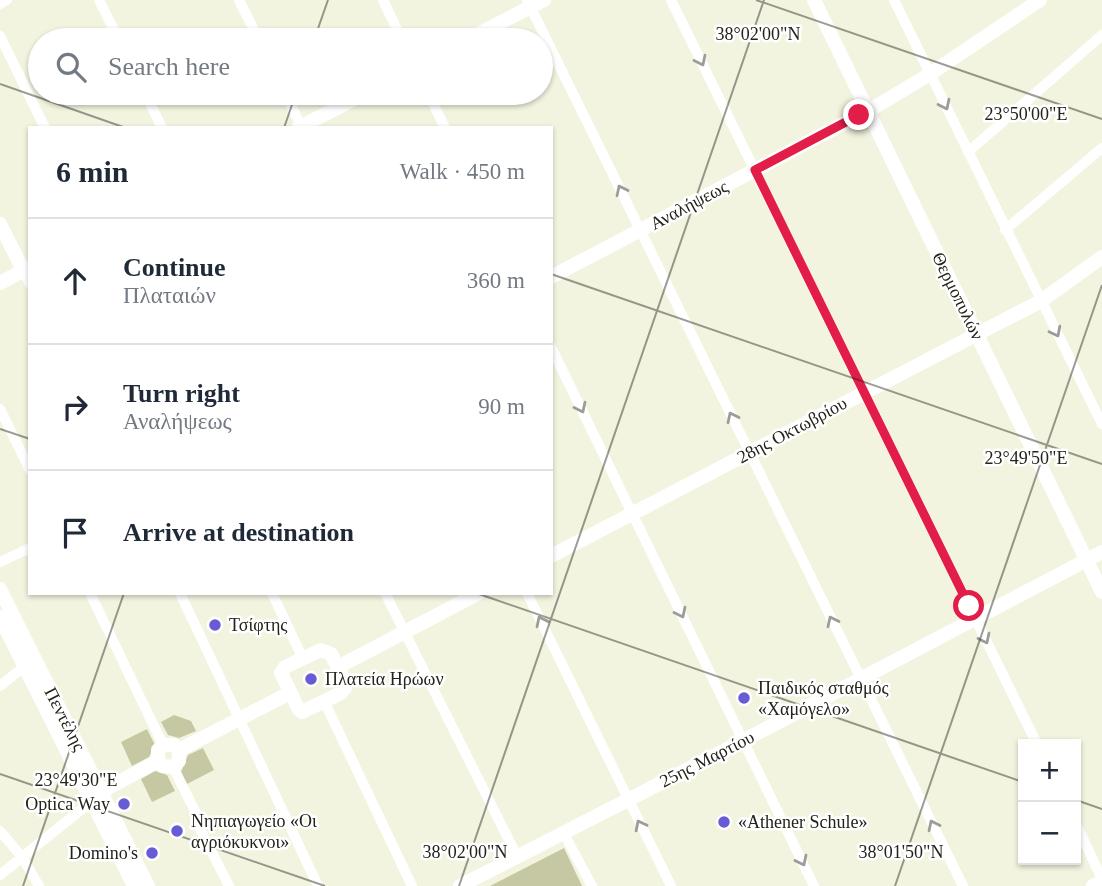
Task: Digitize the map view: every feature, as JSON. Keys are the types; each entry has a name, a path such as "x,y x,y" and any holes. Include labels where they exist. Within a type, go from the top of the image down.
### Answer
{"street":[{"path":"0,4 8,0"},
{"path":"99,0 113,28"},
{"path":"239,0 253,28"},
{"path":"383,0 396,28"},
{"path":"488,28 529,4 544,0"},
{"path":"671,0 1035,739"},
{"name":"Θερμοπυλών","path":"814,0 1102,592"},
{"path":"894,0 1005,230 1098,405 1102,424"},
{"name":"Αναλήψεως","path":"553,276 868,111 930,74 1040,0"},
{"path":"529,4 541,28"},
{"path":"968,152 1102,35"},
{"path":"0,36 28,93"},
{"path":"553,53 963,886"},
{"path":"34,105 44,126"},
{"path":"151,105 161,126"},
{"path":"290,105 300,126"},
{"path":"302,126 343,105"},
{"path":"434,105 444,126"},
{"path":"1005,230 1102,148"},
{"path":"0,224 28,274 0,283"},
{"name":"28ης Οκτωβρίου","path":"553,554 1041,301 1102,257"},
{"path":"553,350 814,886"},
{"path":"0,409 28,466"},
{"path":"0,562 28,549"},
{"name":"25ης Μαρτίου","path":"460,886 1102,552"},
{"name":"Πεντέλης","path":"0,589 134,886"},
{"path":"91,595 163,745"},
{"path":"181,595 318,886"},
{"path":"273,595 303,659"},
{"path":"386,595 517,856"},
{"path":"338,667 475,595"},
{"path":"528,595 671,886"},
{"name":"Πεντέλης","path":"0,617 94,794 148,886"},
{"path":"325,650 331,654 338,667 345,682 341,693 302,712 281,676 282,671 325,650"},
{"path":"0,686 25,666"},
{"path":"179,750 290,692"},
{"path":"324,701 412,886"},
{"path":"163,745 174,745 179,750 179,761 173,766 166,768 158,761 157,753 163,745"},
{"path":"0,875 94,794 158,761"},
{"path":"173,766 195,813 196,821 229,886"},
{"path":"0,831 22,857 39,886"},
{"path":"563,832 592,886"},
{"path":"1081,835 1102,881 1093,886"}],"green space":[{"path":"174,715 191,721 196,731 179,738 168,735 161,722"},
{"path":"147,729 155,745 149,757 132,766 121,742"},
{"path":"203,748 214,770 187,784 181,772 188,755"},
{"path":"155,771 167,775 175,791 152,802 141,779"},
{"path":"564,848 582,886 490,886"}],"place":[{"name":"Τσίφτης","path":"215,625"},
{"name":"Πλατεία Ηρώων","path":"311,679"},
{"name":"Παιδικός σταθμός «Χαμόγελο»","path":"744,698"},
{"name":"Optica Way","path":"124,804"},
{"name":"«Athener Schule»","path":"724,822"},
{"name":"Νηπιαγωγείο «Οι αγριόκυκνοι»","path":"177,831"},
{"name":"Domino's","path":"152,853"}],"route":[{"path":"859,115 755,170 969,606"}]}
